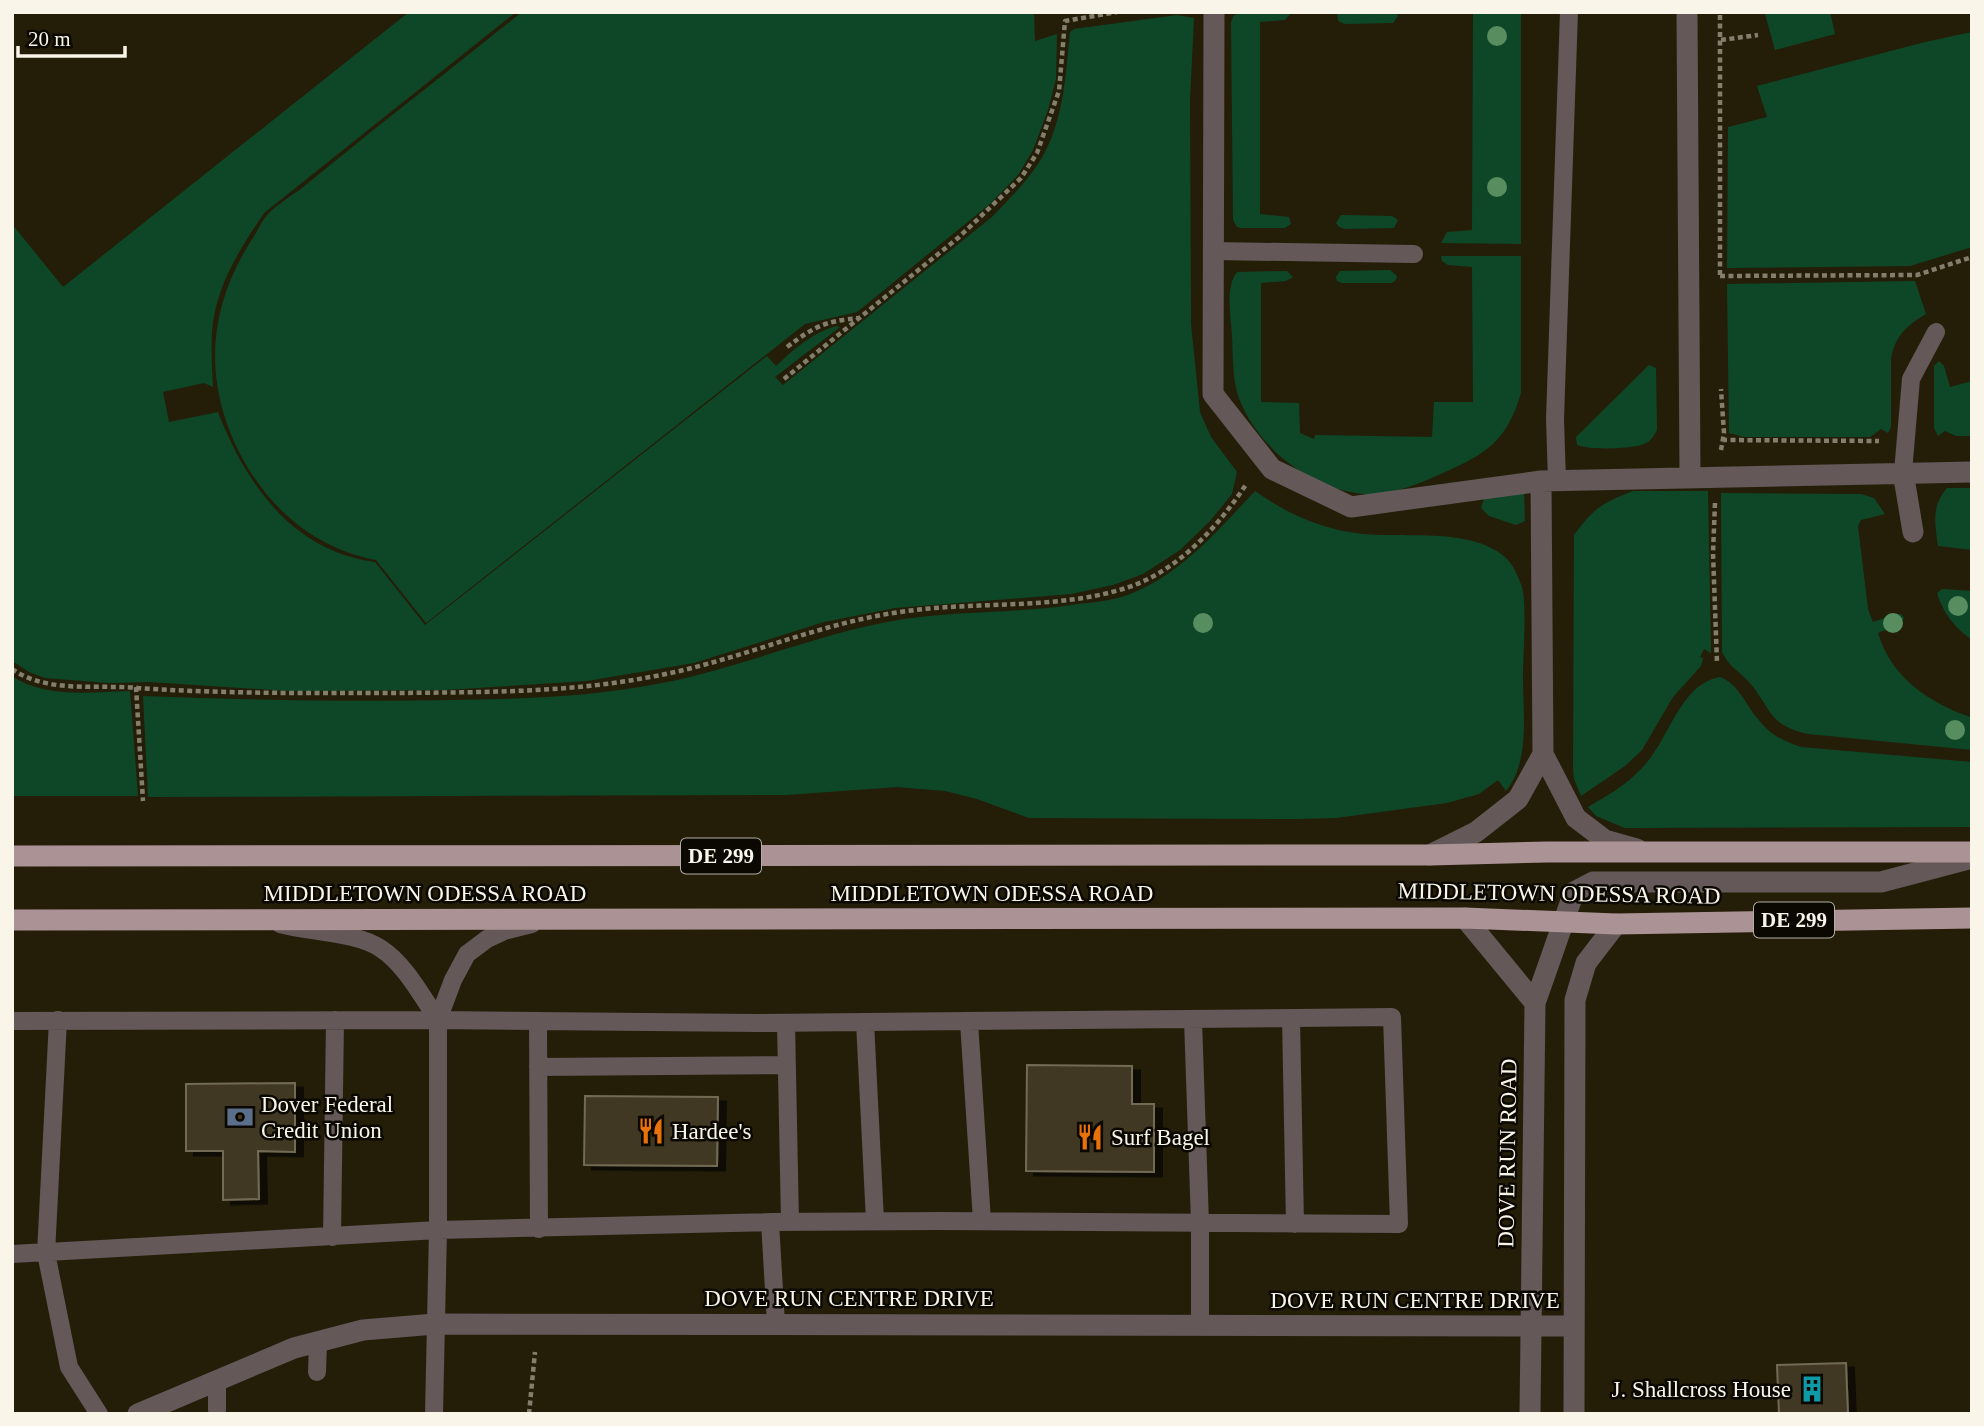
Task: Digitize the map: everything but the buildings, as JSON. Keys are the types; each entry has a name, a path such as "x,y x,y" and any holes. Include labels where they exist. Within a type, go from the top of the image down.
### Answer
{"main road":[{"name":"MIDDLETOWN ODESSA ROAD","path":"12,856 1972,852"},
{"name":"MIDDLETOWN ODESSA ROAD","path":"12,920 1465,918 1616,924 1972,918"}],"street":[{"path":"1214,12 1213,394 1272,469 1351,507 1549,481 1972,472"},
{"path":"1687,12 1690,477"},
{"path":"1903,472 1913,532"},
{"path":"1430,855 1476,832 1518,799 1543,754 1549,481"},
{"path":"1543,754 1576,818 1605,840 1652,853"},
{"name":"DOVE RUN ROAD","path":"1530,1414 1535,1003 1574,892 1593,883 1881,882 1972,858"},
{"path":"1465,918 1535,1003"},
{"path":"1574,1414 1575,1000 1586,963 1616,924"},
{"name":"DOVE RUN CENTRE DRIVE","path":"138,1414 294,1348 363,1330 435,1324 1574,1326"}],"lane":[{"path":"1549,481 1555,419 1569,12"},
{"path":"1213,251 1414,254"},
{"path":"1903,472 1911,379 1936,332"},
{"path":"265,919 300,930 346,936 379,947 402,968 438,1020"},
{"path":"434,1414 438,1230 438,1020 453,980 467,954 487,939 504,931 549,920"},
{"path":"12,1021 865,1023 1392,1017 1399,1224 770,1222 438,1230 12,1254"},
{"path":"1291,1019 1295,1224"},
{"path":"58,1020 46,1253 69,1367 99,1414"},
{"path":"332,1237 335,1020"},
{"path":"1193,1020 1200,1223 1200,1326"},
{"path":"538,1021 539,1229"},
{"path":"969,1022 982,1221"},
{"path":"786,1023 790,1222"},
{"path":"865,1023 875,1221"},
{"path":"538,1067 787,1065"},
{"path":"770,1222 776,1324"},
{"path":"317,1372 318,1342"},
{"path":"217,1381 217,1410"}],"path":[{"path":"784,379 958,238 1021,178 1037,153 1059,91 1065,21 1116,12"},
{"path":"1721,40 1758,35"},
{"path":"1720,276 1917,275 1972,257"},
{"path":"787,347 813,327 837,320 861,318"},
{"path":"1722,440 1884,441"},
{"path":"12,669 24,677 68,687 136,687 178,692 246,693 489,692 579,687 648,678 703,667 842,625 907,611 1013,605 1089,596 1128,587 1162,571 1199,541 1227,512 1247,483"},
{"path":"136,687 143,801"},
{"path":"529,1414 538,1324"}],"green space":[{"path":"409,12 516,12 264,213 230,269 218,299 212,332 213,387 204,383 163,392 169,422 218,412 243,464 276,510 296,529 319,544 346,555 375,562 425,625 767,356 776,366 811,337 827,329 840,327 775,377 783,385 992,217 1033,171 1051,140 1063,94 1070,32 1074,29 1177,15 1194,18 1190,100 1191,324 1200,412 1211,437 1237,472 1232,494 1210,521 1180,550 1143,574 1113,585 1071,594 895,608 824,622 694,663 587,681 445,690 289,691 149,682 108,683 45,678 29,672 12,661 12,224 63,287"},
{"path":"522,12 1034,12 1035,41 1057,34 1056,79 1033,150 1018,175 991,203 857,312 805,324 426,623 376,560 333,546 295,523 264,491 251,472 227,425 220,398 215,345 219,318 237,266 268,214"},
{"path":"1241,12 1292,12 1285,20 1260,22 1260,214 1289,217 1291,224 1285,228 1241,228 1237,227 1233,220 1231,23 1233,16"},
{"path":"1337,12 1396,12 1398,16 1393,23 1345,24 1338,21"},
{"path":"1473,12 1521,12 1521,244 1441,243 1447,232 1472,230"},
{"path":"1830,12 1835,34 1775,50 1765,14"},
{"path":"1972,32 1972,247 1910,266 1727,268 1728,127 1767,117 1757,86"},
{"path":"1341,215 1392,216 1398,220 1394,228 1345,229 1336,223"},
{"path":"1441,256 1521,256 1521,393 1509,423 1502,434 1483,452 1458,466 1408,487 1380,494 1350,492 1310,477 1275,451 1260,435 1239,398 1233,367 1230,302 1233,278 1237,272 1287,271 1293,277 1286,281 1261,283 1261,402 1299,403 1300,433 1314,439 1315,435 1432,437 1434,402 1473,402 1472,267 1448,265 1442,261"},
{"path":"1390,270 1397,276 1392,283 1342,283 1337,281 1336,277 1340,271"},
{"path":"1915,281 1926,314 1913,322 1895,344 1891,359 1891,427 1888,433 1881,429 1870,437 1744,437 1729,433 1727,284"},
{"path":"1939,361 1944,366 1950,387 1972,381 1972,436 1956,436 1945,431 1938,436 1934,428 1934,366"},
{"path":"1649,365 1656,368 1657,430 1650,440 1641,445 1618,448 1577,445 1576,437"},
{"path":"1947,488 1972,488 1972,550 1938,546 1936,509"},
{"path":"1255,491 1293,514 1334,529 1363,534 1458,538 1493,549 1510,562 1522,587 1525,618 1524,737 1519,766 1506,791 1498,780 1479,794 1447,803 1336,818 1298,819 1029,818 977,799 945,791 897,787 787,795 148,797 143,696 337,701 479,700 636,688 723,668 843,632 904,619 1057,607 1122,597 1153,583 1185,561"},
{"path":"1524,491 1525,521 1516,525 1489,516 1481,508 1484,499"},
{"path":"1633,491 1708,491 1711,653 1704,649 1700,657 1703,658 1701,666 1673,697 1642,750 1625,766 1581,796 1574,779 1573,767 1574,535 1599,507"},
{"path":"1721,493 1861,494 1874,498 1885,514 1861,520 1858,526 1868,609 1873,622 1901,614 1904,618 1902,623 1878,633 1884,649 1892,663 1913,686 1940,704 1970,717 1972,714 1972,750 1808,734 1794,730 1777,720 1722,652"},
{"path":"1942,589 1972,591 1972,640 1946,613 1937,593"},
{"path":"12,676 39,688 54,691 130,691 138,796 12,796"},
{"path":"1720,677 1737,689 1767,729 1801,747 1972,762 1972,827 1625,828 1596,816 1588,807 1635,775 1651,758 1684,702 1706,682"}],"place":[{"name":"Dover Federal Credit Union","path":"240,1117"},
{"name":"Hardee's","path":"651,1131"},
{"name":"Surf Bagel","path":"1090,1137"},
{"name":"J. Shallcross House","path":"1812,1389"}]}
